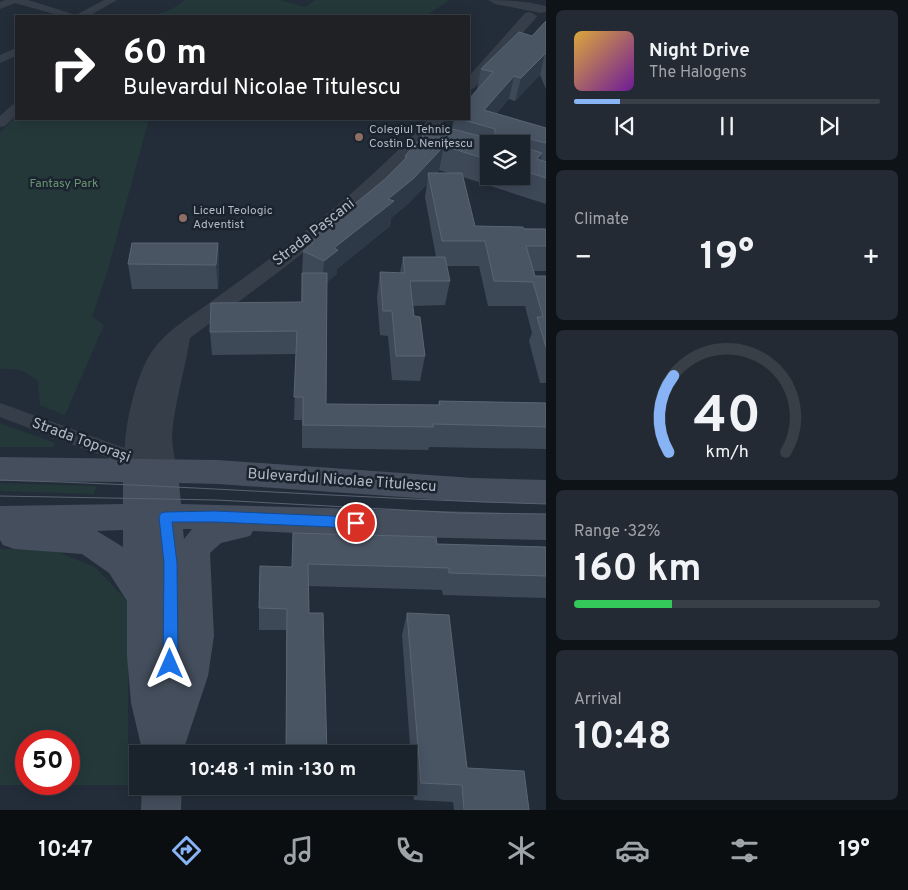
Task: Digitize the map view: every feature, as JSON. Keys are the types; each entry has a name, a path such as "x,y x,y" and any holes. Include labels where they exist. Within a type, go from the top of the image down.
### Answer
{"main road":[{"name":"Bulevardul Nicolae Titulescu","path":"0,469 146,467 473,490 546,492"},
{"path":"146,467 152,517 171,576 170,700 163,745"},
{"path":"0,519 215,516 280,520 546,527"},
{"path":"152,517 139,552 144,595 145,656 149,703 160,745"},
{"path":"165,745 190,676 197,636 194,550 198,542 214,531 280,520"},
{"path":"0,535 88,541 120,563 133,584 144,595"},
{"path":"160,810 161,795"}],"street":[{"path":"0,6 13,0"},
{"path":"18,0 69,15"},
{"path":"82,15 112,0"},
{"path":"501,0 539,15"},
{"path":"470,84 511,36 539,15"},
{"path":"0,60 15,52"},
{"path":"0,123 15,109"},
{"name":"Strada Pașcani","path":"146,467 160,439 162,417 180,334 319,232 429,140 438,120"},
{"name":"Strada Toporași","path":"0,410 146,467"}],"green space":[{"path":"185,0 279,0 305,7 315,0 449,0 427,15 156,15 172,9"},
{"name":"Fantasy Park","path":"15,117 15,120 149,120 107,273 92,316 104,325 65,415 40,405 38,381 29,374 20,370 0,369 0,133"},
{"path":"0,423 55,443 53,447 0,447"},
{"path":"0,483 96,486 94,494 0,491"},
{"path":"0,549 56,551 96,568 128,602 128,785 80,785 80,730 15,730 15,785 0,785"}],"building":[{"path":"546,21 546,53 521,78 514,76 484,110 546,128 546,143 530,139 530,135 495,135 495,129 464,120 470,120 470,98 493,72 481,69 519,32 532,36"},
{"path":"445,127 480,136 480,157 444,146 413,179 388,199 394,201 334,248 338,250 324,261 303,251 313,243 309,241 384,180 407,157 405,156 427,131 437,134"},
{"path":"530,149 542,153 537,159 546,162 546,178 530,173"},
{"path":"428,173 462,173 475,226 546,229 546,246 526,246 535,276 546,276 546,347 537,317 543,317 533,282 494,281 485,241 442,241"},
{"path":"132,243 218,243 216,265 128,264"},
{"path":"403,257 445,257 450,281 410,281 414,316 420,317 425,356 396,356 392,311 383,311 380,272 405,273"},
{"path":"302,273 327,273 326,404 440,405 439,401 546,403 546,427 433,424 433,427 303,425 303,397 294,397 297,331 210,332 211,303 302,302"},
{"path":"293,533 436,537 437,544 546,547 546,576 449,573 449,568 308,564 309,613 323,613 327,745 286,745 287,609 259,608 260,566 292,567"},
{"path":"407,613 449,615 467,768 524,771 529,810 464,810 462,785 421,783"}],"tram line":[{"path":"0,480 546,504"},
{"path":"0,496 216,500 459,513 546,514"}],"place":[{"name":"Colegiul Tehnic Costin D. Nenițescu","path":"359,137"},
{"name":"Liceul Teologic Adventist","path":"183,218"}],"route":[{"path":"170,664 171,576 170,551 165,517 215,516 356,523"}]}
